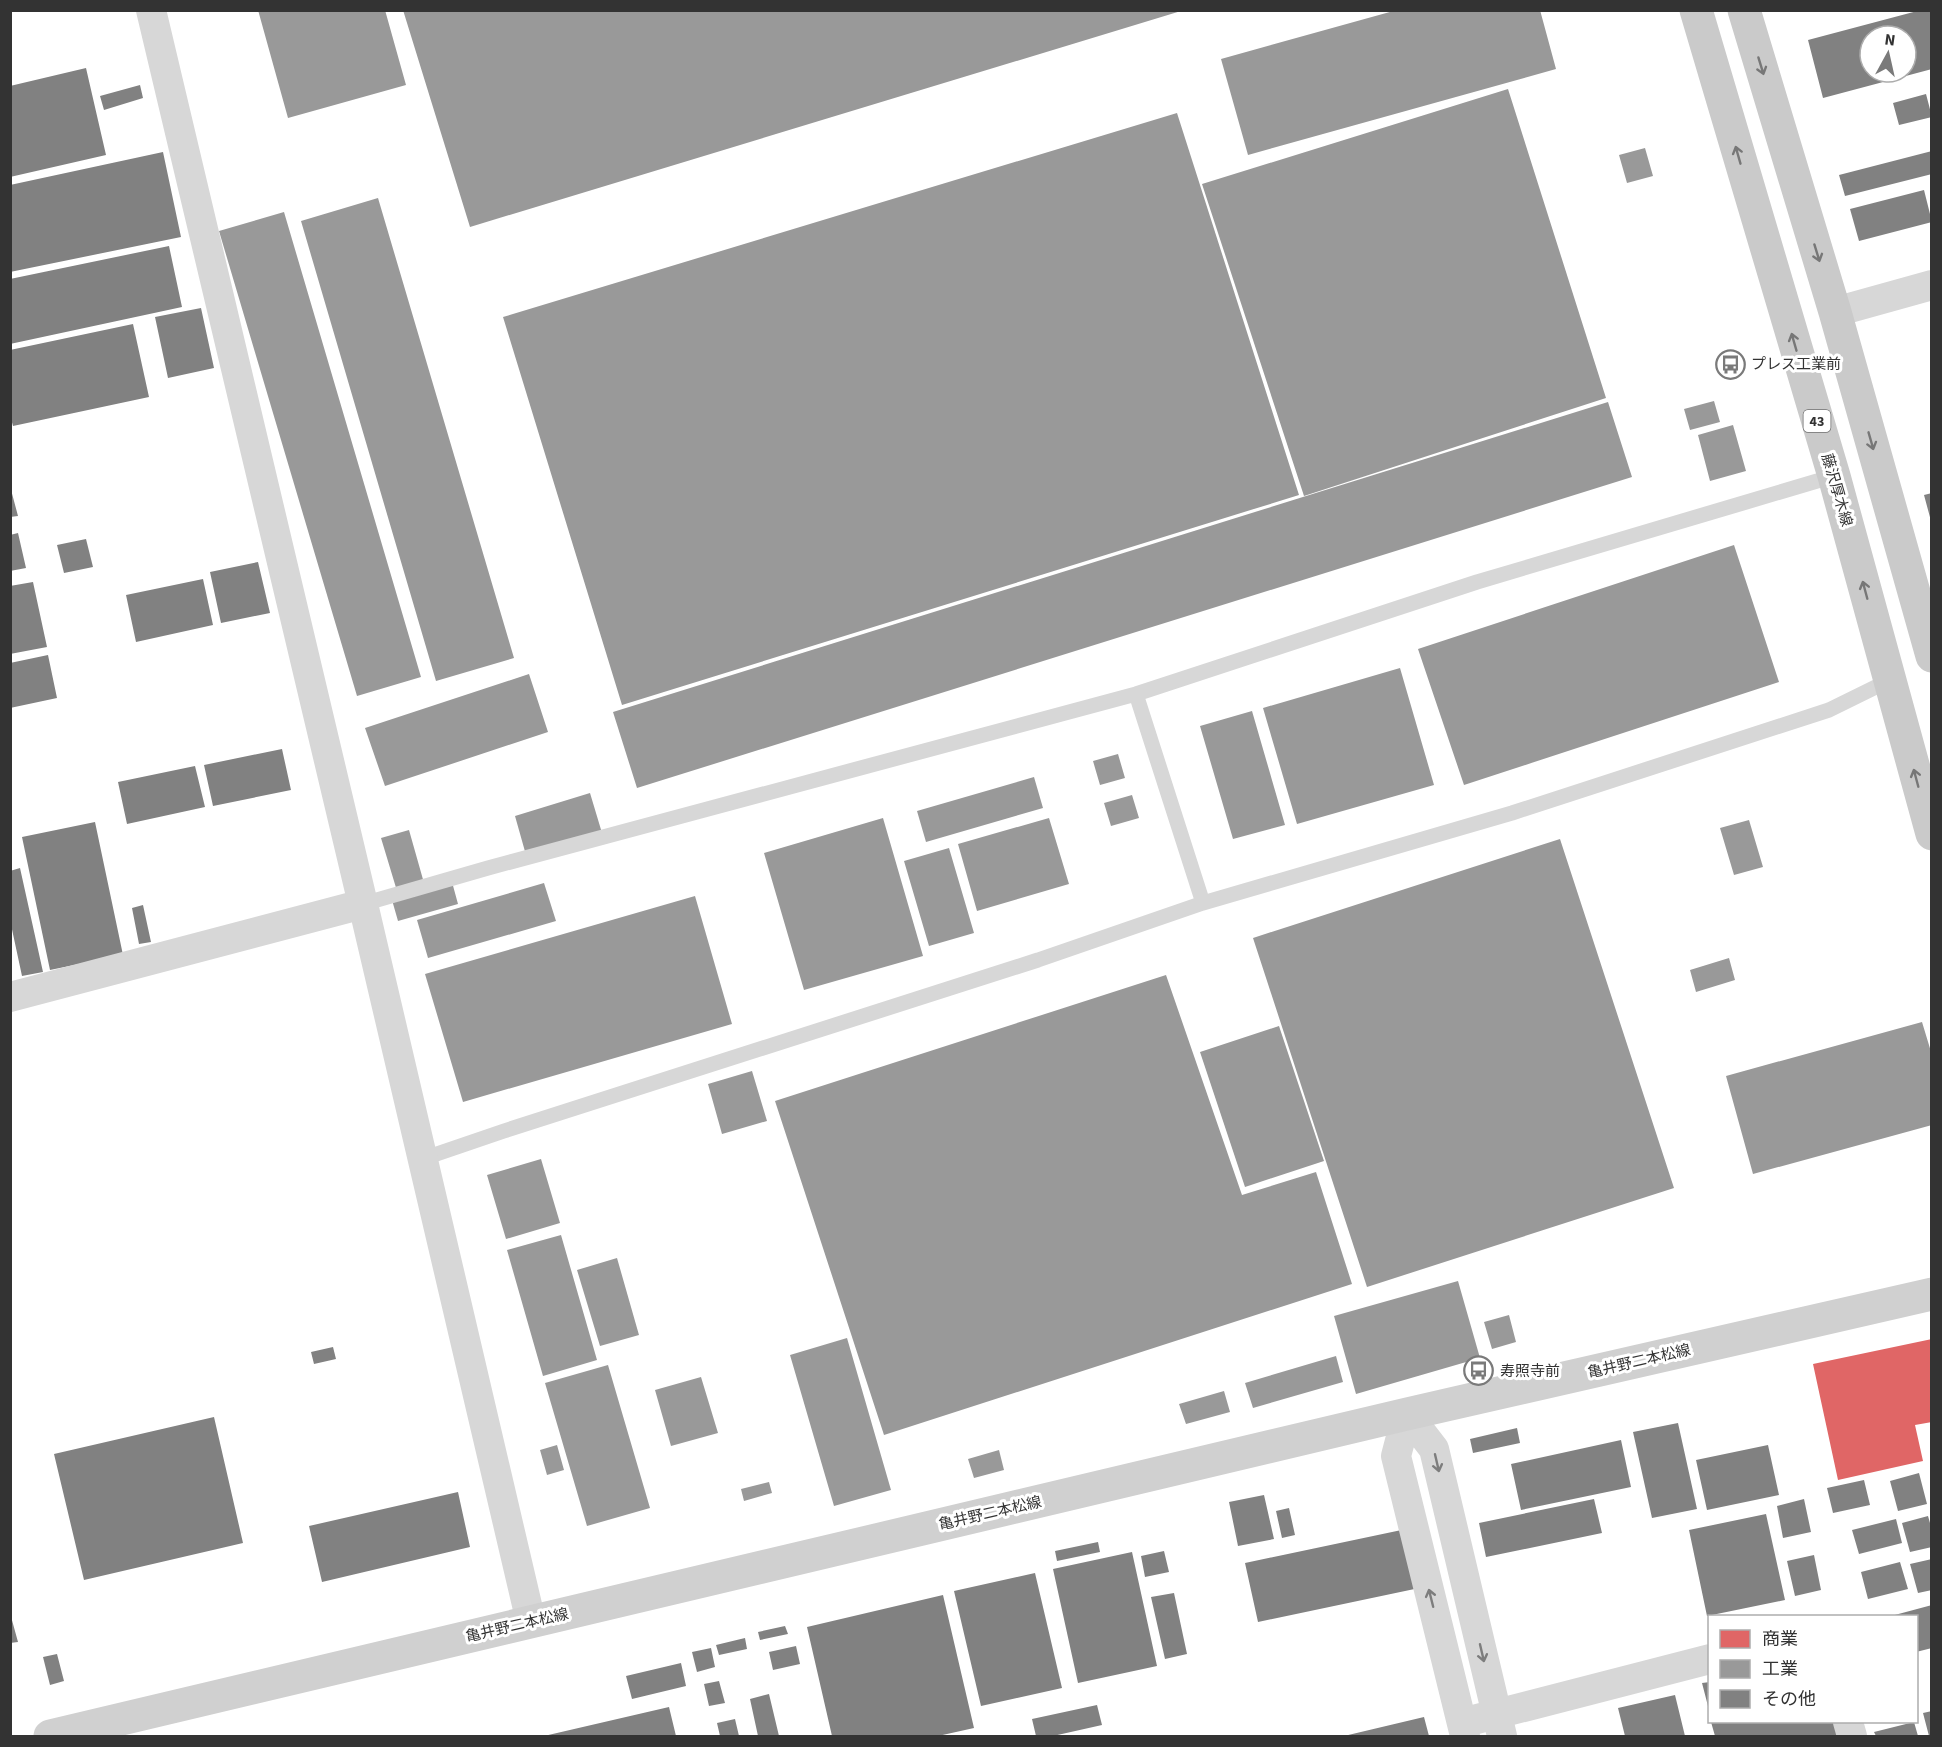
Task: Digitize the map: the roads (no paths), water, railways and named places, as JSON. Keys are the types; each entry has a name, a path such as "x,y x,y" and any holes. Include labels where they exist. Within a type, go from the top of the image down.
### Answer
{"main road":[{"name":"藤沢厚木線","path":"1696,10 1834,476 1932,834"},
{"path":"1744,10 1835,312 1932,656"}],"street":[{"path":"151,10 531,1622"},
{"path":"1835,312 1932,285"},
{"path":"10,997 363,904"},
{"name":"亀井野二本松線","path":"62,1735 1407,1414 1932,1294"},
{"path":"1407,1414 1434,1449 1499,1725"},
{"path":"1407,1414 1396,1456 1464,1730 1499,1725 1708,1660"}],"lane":[{"path":"363,904 1136,694 1477,582 1834,476"},
{"path":"422,1159 1038,960 1203,903 1534,806 1829,710 1890,680"},
{"path":"1136,694 1203,903"}],"place":[{"name":"プレス工業前","path":"1730,364"},
{"name":"寿照寺前","path":"1479,1371"}]}
